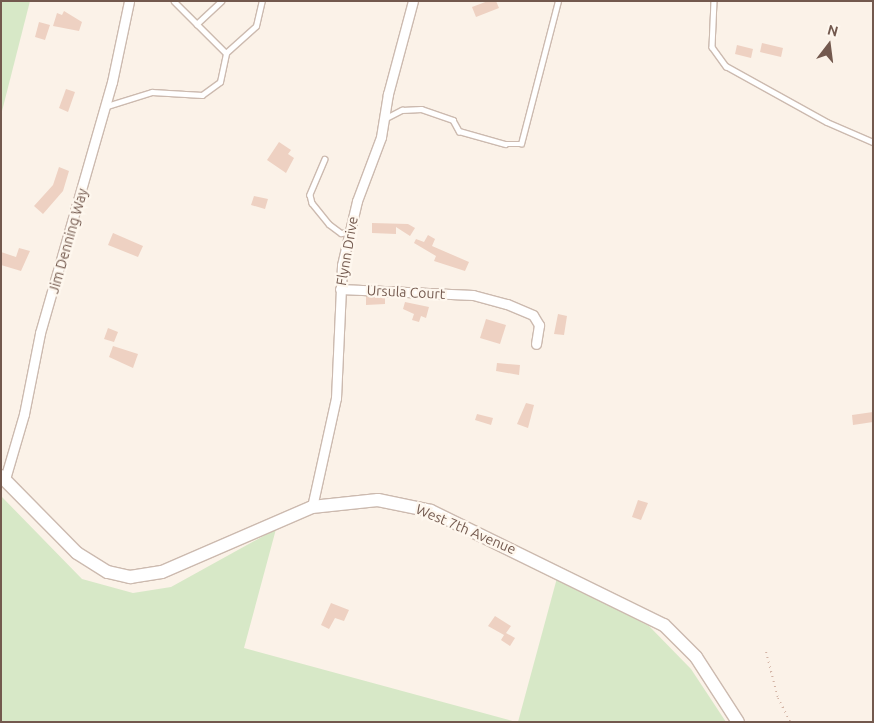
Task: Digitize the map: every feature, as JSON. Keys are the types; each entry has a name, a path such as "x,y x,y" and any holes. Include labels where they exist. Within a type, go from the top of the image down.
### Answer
{"main road":[{"name":"West 7th Avenue","path":"3,478 76,554 108,572 130,577 162,572 312,507 359,501 414,505 469,527 628,604 664,625 686,644 738,722"}],"street":[{"name":"Jim Denning Way","path":"3,478 24,414 40,333 105,106 129,1"},
{"name":"Flynn Drive","path":"312,507 336,398 340,289 349,232 384,121 413,1"},
{"name":"Ursula Court","path":"340,289 473,296 533,315 539,325 536,344"}],"lane":[{"path":"174,1 226,53"},
{"path":"197,24 222,1"},
{"path":"105,106 152,92 202,95 220,82 226,53 256,26 262,1"},
{"path":"384,121 394,112 421,109 452,120 458,131 504,144 521,144 558,1"},
{"path":"714,1 712,47 726,66 827,122 873,142"},
{"path":"325,159 310,195 312,203 329,224 341,233 349,232"}],"path":[{"path":"766,652 778,698 790,722"}],"green space":[{"path":"1,1 30,1 1,115"},
{"path":"1,496 82,579 133,593 171,587 276,529 244,648 516,722 1,722"},
{"path":"557,578 649,626 691,669 726,722 518,722"}],"building":[{"path":"488,1 496,1 499,8 476,17 472,7"},
{"path":"64,11 82,22 79,31 53,26 57,13 62,15"},
{"path":"39,22 50,25 45,40 35,37"},
{"path":"762,43 783,48 781,57 760,52"},
{"path":"737,45 753,49 751,58 735,54"},
{"path":"66,89 75,92 68,112 59,108"},
{"path":"279,142 291,150 288,154 294,158 286,173 267,160"},
{"path":"59,167 69,171 63,191 43,214 34,206 53,185"},
{"path":"254,196 268,199 265,209 251,205"},
{"path":"372,223 408,224 415,228 410,236 396,227 396,234 372,233"},
{"path":"113,233 143,246 138,257 108,245"},
{"path":"428,235 435,239 432,246 469,262 465,271 434,261 436,256 414,243 416,239 424,242"},
{"path":"19,248 30,251 21,271 1,265 1,252 16,257"},
{"path":"366,296 385,297 385,304 366,305"},
{"path":"405,302 429,307 426,318 421,316 419,322 412,320 414,314 403,309"},
{"path":"558,314 567,316 564,335 554,334"},
{"path":"486,319 506,325 500,344 480,338"},
{"path":"108,328 118,332 114,342 104,339"},
{"path":"113,346 138,354 133,368 109,357"},
{"path":"497,363 520,365 519,375 496,371"},
{"path":"526,403 534,405 528,428 517,424"},
{"path":"873,412 873,422 853,425 852,415"},
{"path":"477,414 493,418 491,425 475,420"},
{"path":"638,500 648,503 641,520 632,517"},
{"path":"331,603 349,610 344,621 335,618 329,629 321,625"},
{"path":"495,616 511,626 506,633 515,638 510,646 501,640 504,635 488,626"}]}
